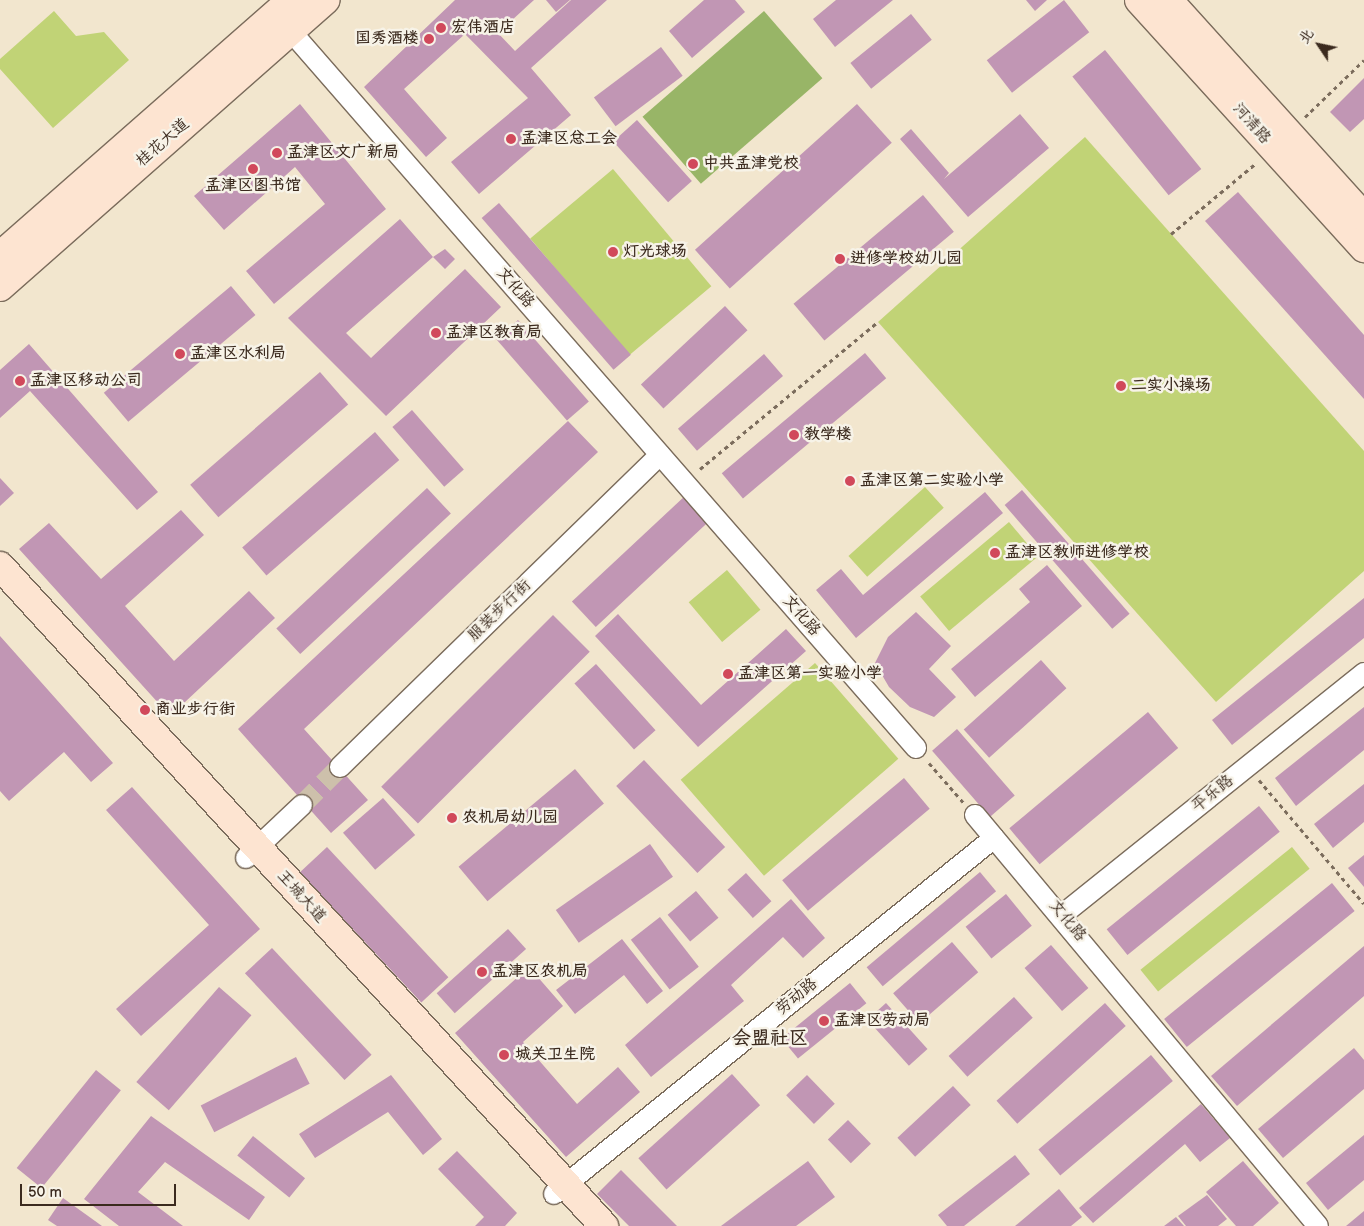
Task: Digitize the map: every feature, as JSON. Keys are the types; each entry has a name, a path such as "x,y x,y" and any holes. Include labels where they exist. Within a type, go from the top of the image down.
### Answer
{"main road":[{"name":"桂花大道","path":"0,256 285,15 326,0"},
{"name":"河清路","path":"1139,0 1364,248"},
{"name":"河清路","path":"1168,0 1364,217"},
{"name":"桂花大道","path":"0,286 285,15"},
{"name":"王城大道","path":"0,566 559,1189 584,1226"},
{"name":"王城大道","path":"0,587 246,858 559,1189 604,1226"}],"street":[{"name":"文化路","path":"285,15 684,483 916,748"},
{"name":"服装步行街","path":"340,767 660,455"},
{"name":"平乐路","path":"1062,915 1364,673"},
{"path":"246,858 302,804"},
{"name":"文化路","path":"975,815 1062,915 1318,1226"},
{"name":"劳动路","path":"559,1189 994,838"}],"path":[{"path":"684,483 878,322"},
{"path":"916,748 975,815"},
{"path":"1248,766 1364,904"}],"green space":[{"path":"54,11 76,36 104,32 129,60 53,128 0,69 0,59"},
{"path":"764,11 822,78 701,184 642,117"},
{"name":"二实小操场","path":"1085,137 1364,451 1364,571 1216,702 878,322"},
{"name":"灯光球场","path":"613,169 711,286 629,356 530,238"},
{"path":"925,487 944,508 867,577 848,556"},
{"path":"1009,522 1038,556 949,631 920,597"},
{"path":"727,570 760,610 722,642 689,602"},
{"path":"815,663 898,759 764,876 681,780"},
{"path":"1292,847 1310,869 1158,991 1140,970"}],"building":[{"path":"455,0 534,0 498,33 515,51 571,0 607,0 531,68 571,115 479,194 451,162 528,98 465,34 404,89 447,138 426,157 364,87"},
{"path":"546,0 570,0 556,12"},
{"path":"704,0 735,0 745,12 692,58 669,31"},
{"path":"836,0 893,0 835,47 813,19"},
{"path":"1026,0 1047,0 1035,11"},
{"path":"1064,0 1089,32 1012,93 987,60"},
{"path":"911,14 932,40 871,89 850,63"},
{"path":"661,47 683,76 616,126 594,98"},
{"path":"1105,50 1201,169 1169,195 1072,76"},
{"path":"1364,78 1364,119 1350,132 1330,112"},
{"path":"300,104 386,209 274,304 246,271 325,204 295,167 224,230 194,196"},
{"path":"857,104 892,143 730,289 695,250"},
{"path":"1020,114 1049,148 968,217 900,139 911,129 949,173 944,179"},
{"path":"637,120 692,181 668,202 613,141"},
{"path":"1238,192 1364,335 1364,399 1205,221"},
{"path":"923,195 954,232 824,340 794,304"},
{"path":"499,203 631,355 614,370 482,218"},
{"path":"400,219 433,257 346,333 371,358 465,269 501,307 386,416 288,318"},
{"path":"445,249 455,259 445,269 433,257"},
{"name":"孟津区水利局","path":"231,286 255,315 128,422 104,393"},
{"path":"725,306 748,330 663,409 641,384"},
{"path":"518,320 589,402 567,421 496,339"},
{"path":"29,344 158,492 137,510 30,391 0,418 0,370"},
{"name":"教学楼","path":"865,353 886,378 743,498 722,473"},
{"path":"764,354 783,376 697,451 678,429"},
{"path":"320,372 348,404 218,517 190,485"},
{"path":"412,410 464,470 444,487 392,427"},
{"path":"568,421 598,452 304,729 368,800 331,833 238,729"},
{"path":"375,432 399,460 266,575 242,547"},
{"path":"0,478 14,493 0,506"},
{"path":"427,488 451,514 300,654 276,628"},
{"path":"1022,490 1130,614 1112,629 1005,505"},
{"path":"985,492 1003,513 856,638 816,590 841,569 863,595"},
{"path":"686,495 710,521 596,627 572,601"},
{"path":"181,510 204,535 125,606 174,661 249,591 275,618 170,716 19,549 49,523 101,579"},
{"path":"1047,565 1082,606 975,697 951,669 1030,602 1019,589"},
{"path":"1364,598 1364,638 1232,745 1212,720"},
{"path":"916,612 951,646 929,669 956,697 934,717 910,707 889,687 875,663 888,637"},
{"path":"618,614 701,705 786,629 806,651 698,747 595,636"},
{"path":"553,615 590,652 418,824 381,787"},
{"path":"0,636 113,763 91,782 64,752 9,801 0,791"},
{"path":"1041,660 1066,688 989,758 964,730"},
{"path":"596,664 656,730 634,750 574,683"},
{"path":"1364,707 1364,750 1296,806 1275,778"},
{"path":"1148,712 1178,748 1040,864 1009,828"},
{"path":"957,729 1015,795 990,817 932,751"},
{"path":"644,760 725,847 697,873 616,786"},
{"path":"575,769 604,803 487,901 459,867"},
{"path":"904,778 930,809 808,911 782,880"},
{"path":"1364,784 1364,822 1333,848 1314,824"},
{"path":"132,787 260,929 141,1036 116,1009 209,925 106,810"},
{"path":"383,798 415,835 375,870 343,833"},
{"path":"1259,806 1280,832 1127,955 1107,929"},
{"path":"650,844 673,877 579,943 556,910"},
{"path":"327,847 448,977 421,1002 300,872"},
{"path":"1364,855 1364,887 1348,868"},
{"path":"980,872 996,891 883,986 867,967"},
{"path":"746,873 771,901 753,918 727,890"},
{"path":"1332,883 1355,911 1187,1047 1164,1019"},
{"path":"696,891 718,918 690,942 668,915"},
{"path":"1006,894 1032,926 991,959 966,927"},
{"path":"791,899 825,938 803,958 783,937 731,985 744,1001 651,1077 625,1045"},
{"path":"660,917 699,967 670,989 631,940"},
{"name":"孟津区农机局","path":"508,929 526,949 455,1013 437,993"},
{"path":"622,939 663,991 647,1004 624,975 575,1014 556,990"},
{"path":"952,942 978,972 919,1023 893,993"},
{"path":"1051,945 1088,988 1062,1011 1025,968"},
{"path":"1364,946 1364,996 1237,1106 1211,1076"},
{"path":"272,948 372,1055 345,1080 245,973"},
{"name":"城关卫生院","path":"529,967 563,1006 523,1042 577,1104 618,1067 640,1092 566,1157 455,1033"},
{"name":"孟津区劳动局","path":"850,983 866,1003 798,1059 782,1038"},
{"path":"219,987 251,1015 169,1110 136,1082"},
{"path":"1014,997 1033,1018 967,1077 949,1056"},
{"path":"886,1003 927,1049 909,1066 867,1020"},
{"path":"1105,1003 1126,1026 1017,1124 997,1101"},
{"path":"1354,1048 1364,1060 1364,1089 1283,1158 1258,1129"},
{"path":"1151,1055 1173,1081 1060,1176 1038,1149"},
{"path":"296,1057 310,1084 214,1132 201,1106"},
{"path":"96,1070 121,1090 42,1188 17,1168"},
{"path":"732,1074 760,1105 666,1190 638,1158"},
{"path":"391,1075 442,1139 423,1155 388,1112 315,1158 299,1134"},
{"path":"807,1075 835,1104 814,1124 786,1095"},
{"path":"953,1086 971,1105 915,1157 897,1138"},
{"path":"1201,1104 1230,1138 1200,1162 1185,1144 1093,1223 1079,1208"},
{"path":"151,1116 265,1197 249,1220 165,1162 138,1192 183,1226 119,1226 84,1199"},
{"path":"848,1120 871,1144 851,1163 828,1139"},
{"path":"1364,1135 1364,1180 1328,1210 1306,1183"},
{"path":"253,1136 305,1178 289,1198 237,1155"},
{"path":"457,1151 517,1213 505,1226 475,1226 484,1217 438,1169"},
{"path":"1015,1155 1030,1174 964,1226 947,1226 938,1215"},
{"path":"808,1161 835,1197 796,1226 721,1226"},
{"path":"1243,1161 1279,1203 1253,1226 1236,1226 1206,1192"},
{"path":"621,1170 677,1226 629,1226 597,1194"},
{"path":"1059,1189 1082,1217 1071,1226 1015,1226"},
{"path":"1207,1195 1227,1219 1218,1226 1186,1226 1178,1216"},
{"path":"63,1198 102,1226 57,1226 48,1220"},
{"path":"1364,1211 1364,1226 1346,1226"},
{"path":"1176,1217 1184,1226 1164,1226"}],"tunnel":[{"path":"302,805 340,767"}],"place":[{"name":"宏伟酒店","path":"441,28"},
{"name":"国秀酒楼","path":"429,39"},
{"name":"孟津区总工会","path":"511,139"},
{"name":"孟津区文广新局","path":"277,153"},
{"name":"中共孟津党校","path":"693,164"},
{"name":"孟津区图书馆","path":"253,169"},
{"name":"灯光球场","path":"613,252"},
{"name":"进修学校幼儿园","path":"840,259"},
{"name":"孟津区教育局","path":"436,333"},
{"name":"孟津区水利局","path":"180,354"},
{"name":"孟津区移动公司","path":"20,381"},
{"name":"二实小操场","path":"1121,386"},
{"name":"教学楼","path":"794,435"},
{"name":"孟津区第二实验小学","path":"850,481"},
{"name":"孟津区教师进修学校","path":"995,553"},
{"name":"孟津区第一实验小学","path":"728,674"},
{"name":"商业步行街","path":"145,710"},
{"name":"农机局幼儿园","path":"452,818"},
{"name":"孟津区农机局","path":"482,972"},
{"name":"孟津区劳动局","path":"824,1021"},
{"name":"城关卫生院","path":"504,1055"}],"district":[{"name":"会盟社区","path":"770,1039"}]}
